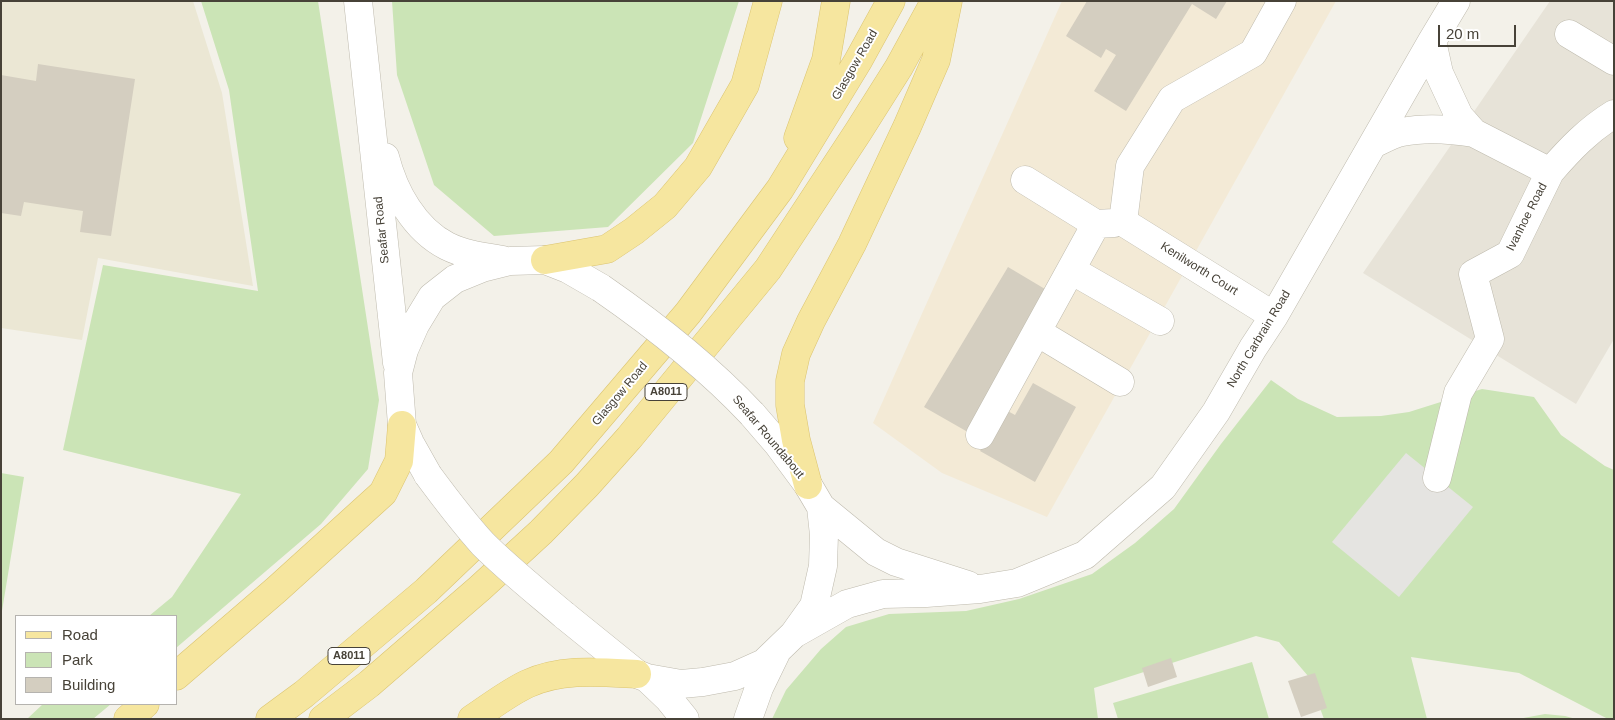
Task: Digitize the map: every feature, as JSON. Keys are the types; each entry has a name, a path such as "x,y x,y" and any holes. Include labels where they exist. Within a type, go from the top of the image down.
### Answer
{"main road":[{"path":"545,260 606,248 634,231 665,206 698,166 745,85 768,1"},
{"path":"780,188 826,60 836,1"},
{"name":"Glasgow Road","path":"270,719 304,694 426,592 561,462 688,313 780,188 858,61 891,1"},
{"name":"A8011","path":"323,719 369,684 480,588 541,532 628,438 768,269 884,91 935,1"},
{"path":"814,496 796,440 790,405 790,381 796,354 811,321 852,244 936,60 948,1"},
{"path":"178,674 284,584 384,493 399,461 402,425"},
{"path":"472,719 526,684 551,676 589,672 642,676"},
{"path":"128,719 144,705"}],"street":[{"name":"Seafar Road","path":"358,1 398,374"},
{"path":"1025,180 1096,224 1123,222 1130,166 1172,99 1253,53 1282,1"},
{"name":"North Carbrain Road","path":"786,642 847,604 883,594 926,594 980,589 1017,583 1085,555 1163,487 1216,412 1274,316 1456,1"},
{"path":"1569,34 1614,61"},
{"name":"Ivanhoe Road","path":"1432,41 1439,73 1448,96 1459,116 1474,133"},
{"name":"Seafar Road","path":"366,86 390,176 405,207 424,229 447,246 474,256 510,261"},
{"name":"Ivanhoe Road","path":"1437,478 1458,393 1490,339 1473,274 1510,254 1550,172 1576,143 1595,126 1614,114"},
{"name":"Ivanhoe Road","path":"1372,144 1401,132 1452,129 1474,133 1550,172"},
{"name":"Kenilworth Court","path":"1123,222 1274,316"},
{"path":"980,434 1096,224"},
{"name":"Seafar Roundabout","path":"545,260 568,269 601,288 677,343 710,371 752,414 777,442 814,496 824,535 823,566 814,606 786,642 764,663 734,676 703,682 681,684 642,676 513,572 483,543 452,508 428,474 402,425 398,374 404,350 411,333 432,297 455,279 482,268 510,261 545,260"},
{"path":"1071,270 1160,321"},
{"path":"1037,332 1120,382"},
{"name":"North Carbrain Road","path":"814,496 876,552 896,562 980,589"},
{"path":"748,719 759,688 786,642"},
{"path":"642,676 668,698 686,719"}],"shaded area":[{"path":"1,1 193,1 222,93 253,286 98,258 82,340 1,328"},
{"path":"1062,1 1336,1 1047,517 942,473 873,423"},
{"path":"1550,1 1614,1 1614,339 1576,404 1363,273"},
{"path":"1406,453 1473,507 1399,597 1332,542"}],"green space":[{"path":"201,1 318,1 379,400 368,469 321,524 178,646 178,615 150,615 172,597 241,494 63,450 103,265 258,291 229,90"},
{"path":"392,1 739,1 693,143 608,227 494,236 434,185 397,75"},
{"path":"1271,380 1298,399 1337,417 1381,416 1409,412 1482,389 1534,397 1561,435 1605,466 1614,470 1614,719 1608,719 1519,673 1411,657 1427,719 1324,719 1308,676 1279,642 1256,636 1094,688 1098,719 772,719 786,690 821,649 846,627 889,614 966,611 1019,599 1092,574 1135,543 1174,509"},
{"path":"1,473 24,477 1,617"},
{"path":"1252,662 1269,719 1118,719 1113,703"},
{"path":"42,705 110,705 93,719 27,719"},
{"path":"1545,714 1565,716 1576,719 1518,719"}],"building":[{"path":"1087,1 1227,1 1216,19 1192,4 1126,111 1094,91 1116,55 1106,49 1101,58 1066,36"},
{"path":"38,64 135,79 111,236 80,232 83,211 24,202 21,216 1,213 1,75 36,81"},
{"path":"1008,267 1050,292 966,431 924,407"},
{"path":"1033,383 1076,407 1035,482 980,451 1004,409 1015,415"},
{"path":"1171,658 1177,677 1148,687 1142,668"},
{"path":"1315,673 1327,708 1301,717 1288,681"}]}
